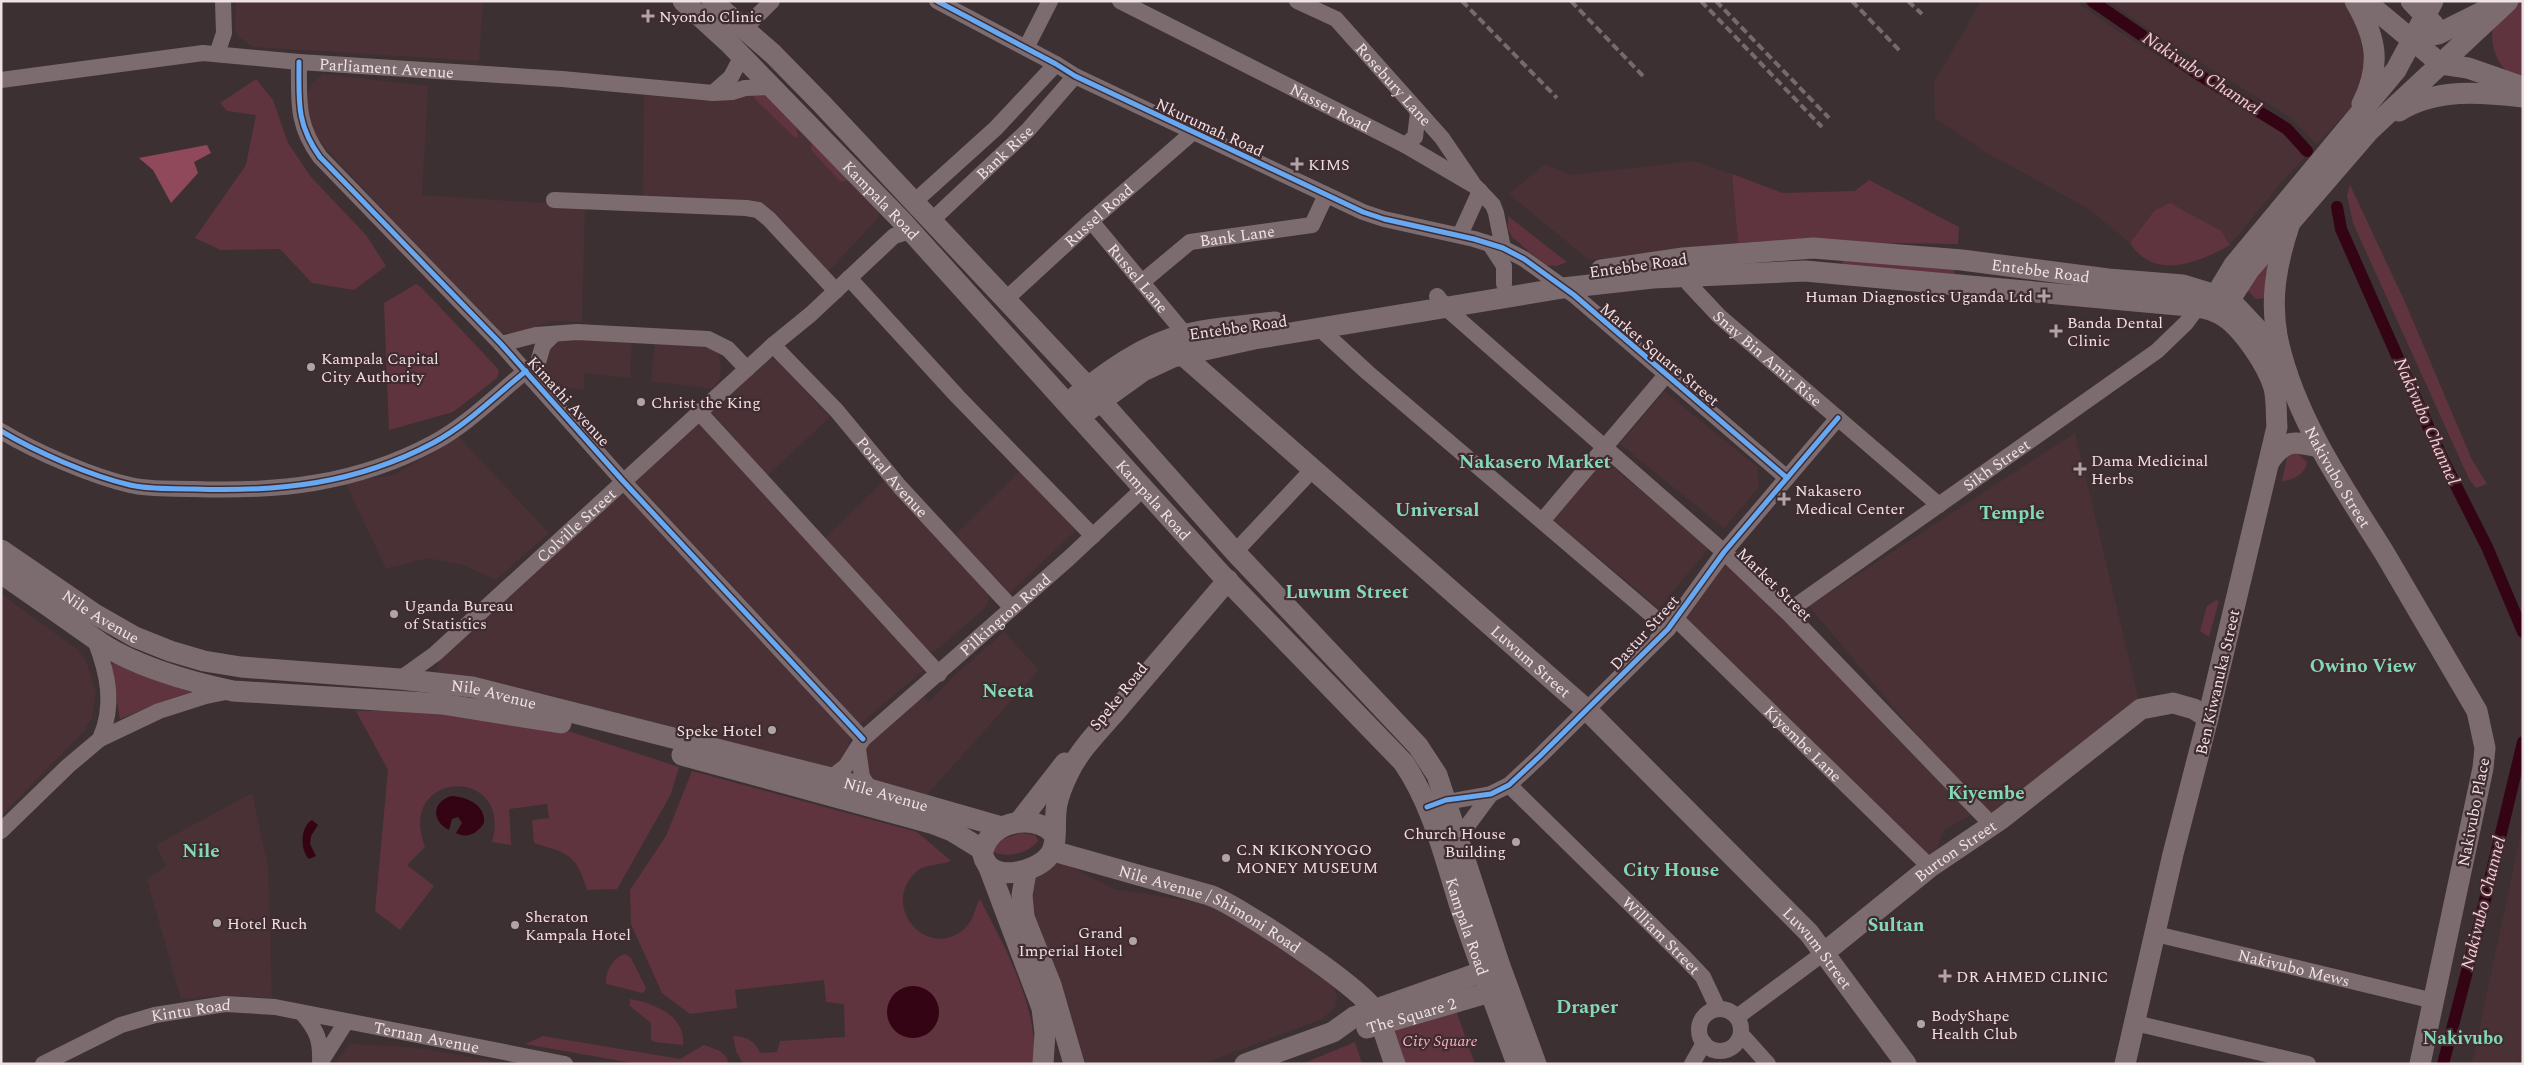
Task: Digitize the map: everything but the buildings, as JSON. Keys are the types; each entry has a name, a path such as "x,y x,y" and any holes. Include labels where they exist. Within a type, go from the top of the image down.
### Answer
{"main road":[{"name":"Kampala Road","path":"683,1 742,56 901,229 1074,410 1224,576 1403,762 1418,786 1437,804"},
{"name":"Kampala Road","path":"712,1 745,28 822,104 930,222 1006,299 1236,552 1418,746 1437,775 1437,804 1491,969 1536,1064"},
{"path":"2355,1 2370,30 2375,66 2360,128"},
{"path":"2365,1 2441,64 2468,68 2523,86"},
{"path":"2412,39 2438,34 2474,17 2500,1"},
{"path":"2214,305 2234,265 2360,128 2441,64 2508,1"},
{"path":"2423,6 2442,44 2441,64"},
{"path":"2214,305 2289,226 2360,128 2396,70 2412,39 2423,6"},
{"path":"2360,128 2412,104 2441,95 2490,93 2523,96"},
{"path":"2287,373 2279,344 2274,301 2276,270 2289,226"},
{"name":"Entebbe Road","path":"1094,394 1166,360 1254,339 1556,282 1684,267 1784,249 1832,250 1962,260 2108,279 2171,283 2214,305"},
{"path":"1830,273 1832,250"},
{"path":"1962,260 1964,284"},
{"path":"2171,283 2234,265"},
{"name":"Entebbe Road","path":"1684,267 1830,273 2214,305"},
{"name":"Entebbe Road","path":"1074,410 1140,352 1185,334 1346,312 1442,302 1504,284 1556,282"},
{"path":"2214,305 2260,332 2287,373"},
{"name":"Ben Kiwanuka Street","path":"2125,1064 2173,854 2208,718 2277,427 2275,390 2270,377 2257,352 2214,305"},
{"name":"Luwum Street","path":"1184,356 1587,710 1809,933 1825,952 1906,1064"},
{"name":"Nakivubo Street","path":"2287,373 2319,447 2399,577"},
{"path":"2269,462 2279,448 2288,444 2319,447"},
{"name":"Nile Avenue","path":"1,550 93,613 135,637 170,651 241,667 400,679 472,687 1011,824"},
{"name":"Nile Avenue","path":"1,573 95,640 159,670 208,686 233,691 442,704 540,719 931,823 952,831 985,858"},
{"name":"Speke Road","path":"1011,824 1101,716 1224,576"},
{"name":"Speke Road","path":"1053,842 1057,804 1076,760 1224,576"},
{"name":"Nakivubo Place","path":"2399,577 2476,711 2485,748 2483,768 2420,1064"},
{"name":"Burton Street","path":"1825,952 1930,867 1992,825 2141,709 2173,703 2194,709 2208,718"},
{"path":"985,858 1006,872 1026,872 1041,864 1053,842 1042,825 1011,824 990,836 985,858 1042,1008 1045,1034 1043,1064"},
{"name":"Nile Avenue / Shimoni Road","path":"1053,842 1219,898 1333,973 1353,990 1376,1017"},
{"path":"1026,872 1022,895 1024,917 1051,984 1074,1064"},
{"name":"The Square 2","path":"1376,1017 1491,969"},
{"name":"Kampala Road","path":"1499,989 1517,1064"},
{"name":"The Square 2","path":"1245,1064 1332,1032 1354,1017 1376,1017 1499,989"},
{"path":"1376,1017 1395,1064"}],"street":[{"path":"217,54 224,33 223,1"},
{"path":"745,28 772,1"},
{"name":"Nkurumah Road","path":"937,1 1075,76 1326,195 1384,219 1460,235 1493,246"},
{"path":"1026,48 1050,1"},
{"name":"Nasser Road","path":"1120,1 1405,145 1478,188 1496,213 1493,246"},
{"name":"Rosebury Lane","path":"1297,1 1336,19 1447,145 1478,188"},
{"path":"224,33 234,55"},
{"name":"Parliament Avenue","path":"1,80 169,56 217,54 299,62 546,78 713,93 732,92 745,88 771,87"},
{"path":"713,93 731,77 742,56"},
{"name":"Kimathi Avenue","path":"299,62 300,118 313,147 328,165 501,344 861,744"},
{"name":"Bank Rise","path":"913,203 996,128 1056,64"},
{"name":"Bank Rise","path":"930,222 1046,112 1075,76"},
{"path":"1405,145 1415,137 1418,113"},
{"path":"996,128 1012,145"},
{"name":"Russel Road","path":"1006,299 1091,221 1192,133"},
{"path":"1460,235 1478,188"},
{"name":"Bank Lane","path":"1142,282 1190,242 1312,225 1326,195"},
{"path":"554,200 732,207 758,210 769,219 836,291"},
{"name":"Russel Lane","path":"1091,221 1185,334"},
{"name":"Colville Street","path":"400,679 435,654 773,345 836,291 901,229"},
{"path":"1493,246 1504,266 1504,284"},
{"name":"Market Square Street","path":"1493,246 1556,282 1786,478"},
{"name":"Snay Bin Amir Rise","path":"1684,267 1694,290 1719,316 1939,505"},
{"path":"849,278 958,397 1092,536"},
{"name":"Market Street","path":"1442,302 1724,552 1787,612 1992,825"},
{"name":"Sikh Street","path":"1787,612 2157,351 2186,323 2214,305"},
{"name":"Kiyembe Lane","path":"1320,328 1367,372 1542,521 1672,624 1930,867"},
{"path":"501,344 536,335 552,336 577,332 708,339 728,349 747,369"},
{"path":"1,431 55,457 128,485 201,490 272,490 330,481 415,452 452,430 530,376 543,345 552,336"},
{"name":"Portal Avenue","path":"773,345 836,411 900,486 1011,608"},
{"path":"1542,521 1666,375"},
{"path":"700,413 939,674"},
{"name":"Dastur Street","path":"1437,804 1491,794 1509,785 1587,710 1672,624 1724,552 1838,418"},
{"path":"1236,552 1313,469"},
{"name":"Pilkington Road","path":"861,744 1144,488"},
{"path":"95,640 106,672 109,699 109,712 100,739"},
{"path":"432,682 435,654"},
{"path":"1,831 68,766 100,739 159,711 206,696 233,691"},
{"path":"831,778 840,773 861,744"},
{"path":"861,744 862,777 870,789"},
{"name":"William Street","path":"1509,785 1703,977 1718,1008"},
{"name":"Dastur Street","path":"1450,842 1491,794"},
{"name":"Nakivubo Mews","path":"2156,934 2434,1001"},
{"name":"Burton Street","path":"1737,1017 1825,952"},
{"name":"Kintu Road","path":"43,1064 121,1025 155,1014 225,1004 268,1006 346,1022"},
{"path":"1741,1034 1727,1057 1704,1044 1699,1031 1702,1019 1712,1010 1718,1008 1729,1010 1737,1017 1741,1034 1768,1064"},
{"path":"302,1013 318,1034 321,1043 320,1063"},
{"path":"320,1063 346,1022"},
{"name":"Ternan Avenue","path":"346,1022 498,1058 565,1064"},
{"path":"2135,1023 2308,1064"},
{"path":"1692,1064 1704,1044"}],"shaded area":[{"path":"236,1 483,1 479,61 253,47 238,36 235,28"},
{"path":"1981,1 2076,1 2110,26 2283,133 2307,155 2283,180 2230,245 2226,238 2154,211 2130,243 2089,209 1987,153 1935,118 1934,83"},
{"path":"2108,1 2341,1 2350,8 2360,35 2365,68 2351,108 2317,144 2288,116 2170,44"},
{"path":"323,74 428,86 422,195 585,206 582,322 552,321 515,334 503,333 495,329 315,137 305,116 307,98 312,83"},
{"path":"758,85 879,210 878,218 825,275 766,208 643,196 644,95 705,101 724,98"},
{"path":"207,145 211,153 194,162 198,173 171,203 153,170 139,158"},
{"path":"1694,161 1732,174 1738,243 1589,260 1509,194 1545,164 1570,175"},
{"path":"556,335 632,342 630,378 584,373 584,390 547,385 542,376 544,343"},
{"path":"655,342 712,348 718,355 721,367 719,380 713,389 651,381"},
{"path":"777,360 830,417 767,476 710,410 763,361"},
{"path":"1664,391 1757,467 1759,487 1724,528 1620,444"},
{"path":"699,420 925,669 860,724 634,480"},
{"path":"455,433 549,533 496,580 463,565 428,558 386,569 345,482 394,475 434,451"},
{"path":"2075,433 2141,709 1992,825 1809,606"},
{"path":"1602,458 1709,548 1659,608 1551,518"},
{"path":"1020,471 1076,530 1010,593 955,535"},
{"path":"886,479 986,587 989,599 985,608 934,652 927,650 825,538"},
{"path":"623,493 850,735 849,756 832,773 550,695 439,673 437,668 441,658"},
{"path":"1726,554 1979,811 1944,830 1930,867 1680,623"},
{"path":"1,594 78,650 86,661 96,693 92,718 84,731 1,816"},
{"path":"1004,632 1039,670 924,798 870,779 865,746 923,696 929,702 956,674"},
{"path":"252,793 268,866 272,998 218,996 181,999 147,879 166,866 156,845"},
{"path":"452,796 469,800 479,807 484,817 484,823 479,830 468,835 456,833 462,823 458,817 452,819 449,830 439,822 436,811 438,807 441,802"},
{"path":"312,820 318,825 311,836 310,844 316,856 309,859 304,850 303,833 308,823"},
{"path":"2523,824 2523,1058 2515,1064 2472,1064"},
{"path":"1051,864 1065,864 1114,889 1220,906 1332,983 1337,997 1335,1008 1322,1019 1202,1064 1080,1064 1027,912 1035,872"},
{"path":"908,986 918,986 927,990 935,998 939,1012 935,1026 927,1034 918,1038 908,1038 899,1034 891,1026 887,1017 887,1007 891,998 899,990"},
{"path":"350,1044 411,1047 490,1060 489,1064 334,1064"}],"green space":[{"path":"2503,1 2523,1 2523,79 2506,70 2500,63 2493,46 2492,36 2495,17"},
{"path":"256,79 273,100 288,143 311,177 366,235 386,266 354,290 312,283 280,249 221,250 195,238 246,165 256,115 227,111 220,103"},
{"path":"758,85 793,116 798,136 795,138 755,99 752,93"},
{"path":"812,141 851,179 841,182 811,150"},
{"path":"1732,174 1783,193 1855,191 1869,180 1959,227 1958,244 1767,241 1738,243"},
{"path":"2350,185 2405,302 2472,460 2487,484 2476,488 2469,479 2353,223 2347,196"},
{"path":"2170,203 2221,231 2230,245 2204,258 2177,265 2151,262 2140,255 2130,243 2154,211"},
{"path":"1508,216 1567,262 1557,266 1545,265 1512,237 1508,229"},
{"path":"2271,253 2266,298 2256,299 2243,286"},
{"path":"1845,258 1954,269 1955,274 1844,266 1842,262"},
{"path":"416,284 422,288 499,370 497,378 453,412 389,430 384,303"},
{"path":"2296,452 2307,462 2306,466 2298,476 2282,481 2287,457 2290,453"},
{"path":"2216,600 2219,601 2209,637 2200,631 2207,606"},
{"path":"113,661 146,677 191,692 120,719 111,669"},
{"path":"356,711 471,711 559,728 679,767 671,794 617,889 587,890 575,862 555,849 534,843 532,820 549,818 547,804 509,809 511,845 492,842 494,817 487,799 473,789 456,786 439,791 426,802 420,821 425,847 407,865 434,886 400,930 375,911 388,770"},
{"path":"692,771 917,832 951,861 928,866 915,873 906,886 903,901 906,914 913,926 923,934 936,939 950,937 967,926 980,899 1010,958 1026,999 1034,1042 1034,1064 743,1064 736,1051 733,1036 749,1040 756,1045 760,1053 777,1052 780,1041 845,1037 844,1004 826,1002 824,980 735,990 737,1008 690,1014 662,993 631,924 630,890 666,836"},
{"path":"1020,833 1035,835 1038,841 1028,849 1016,854 1009,855 990,851 992,843"},
{"path":"625,954 631,958 646,988 643,993 606,984 607,975 613,962"},
{"path":"630,999 658,1008 674,1019 683,1035 683,1045 651,1040 651,1023 630,1006"},
{"name":"City Square","path":"1455,1008 1475,1064 1404,1064 1392,1031"},
{"path":"543,1036 680,1059 704,1045 720,1051 727,1058 728,1064 638,1064 525,1044"},
{"path":"1355,1042 1362,1064 1302,1064"}],"waterway":[{"name":"Nakivubo Channel","path":"2092,1 2201,76 2287,129 2307,151"},
{"name":"Nakivubo Channel","path":"2337,207 2341,229 2443,460 2487,547 2523,632"},
{"name":"Nakivubo Channel","path":"2443,1064 2523,742"}],"railway":[{"path":"1462,1 1557,98"},
{"path":"1571,1 1643,76"},
{"path":"1701,1 1822,127"},
{"path":"1716,1 1829,118"},
{"path":"1852,1 1901,52"},
{"path":"1908,1 1922,14"}],"cycle path":[{"path":"937,1 1075,76 1363,212 1384,219 1474,239 1503,248 1524,259 1574,295 1787,478"},
{"path":"299,62 300,112 307,134 320,157 501,344 623,481 863,739"},
{"path":"1,431 30,447 98,476 138,487 226,490 287,487 316,483 375,468 433,443 458,428 526,371"},
{"path":"1427,807 1446,800 1491,794 1509,785 1540,756 1668,629 1724,552 1838,418"}],"place":[{"name":"Nyondo Clinic","path":"648,16"},
{"name":"KIMS","path":"1297,164"},
{"name":"Human Diagnostics Uganda Ltd","path":"2044,296"},
{"name":"Banda Dental Clinic","path":"2056,331"},
{"name":"Kampala Capital City Authority","path":"311,367"},
{"name":"Christ the King","path":"641,402"},
{"name":"Dama Medicinal Herbs","path":"2080,469"},
{"name":"Nakasero Medical Center","path":"1784,499"},
{"name":"Uganda Bureau of Statistics","path":"394,614"},
{"name":"Speke Hotel","path":"772,730"},
{"name":"Church House Building","path":"1516,842"},
{"name":"C.N KIKONYOGO MONEY MUSEUM","path":"1226,858"},
{"name":"Hotel Ruch","path":"217,923"},
{"name":"Sheraton Kampala Hotel","path":"515,925"},
{"name":"Grand Imperial Hotel","path":"1133,941"},
{"name":"DR AHMED CLINIC","path":"1945,976"},
{"name":"BodyShape Health Club","path":"1921,1024"}],"district":[{"name":"Nakasero Market","path":"1535,461"},
{"name":"Universal","path":"1437,509"},
{"name":"Temple","path":"2012,512"},
{"name":"Luwum Street","path":"1347,591"},
{"name":"Owino View","path":"2363,665"},
{"name":"Neeta","path":"1008,690"},
{"name":"Kiyembe","path":"1986,792"},
{"name":"Nile","path":"201,850"},
{"name":"City House","path":"1671,869"},
{"name":"Sultan","path":"1896,924"},
{"name":"Draper","path":"1587,1006"},
{"name":"Nakivubo","path":"2463,1038"}]}
